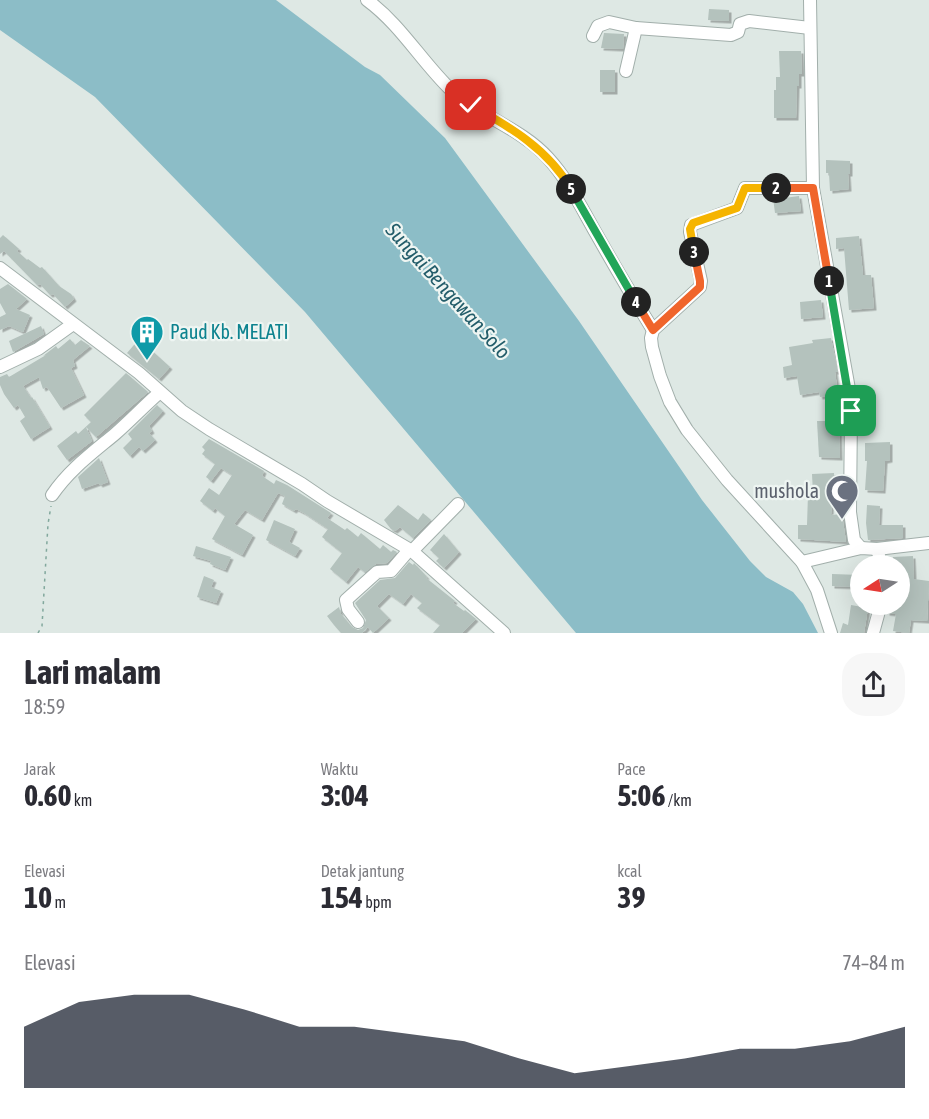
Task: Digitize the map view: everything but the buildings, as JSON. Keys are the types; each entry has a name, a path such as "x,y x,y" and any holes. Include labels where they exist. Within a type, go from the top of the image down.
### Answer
{"street":[{"path":"367,0 405,34 435,74 454,92 471,105 514,130 549,159 568,184 653,330"},
{"path":"810,0 813,188 849,389 851,411 850,512 854,540 861,548"},
{"path":"593,36 598,26 609,22 636,28 731,35 738,32 740,24 749,21 810,28"},
{"path":"626,71 636,28"},
{"path":"813,188 745,188 737,208 691,225 690,232 700,287 653,330 651,347 670,402 687,430 727,480 802,562 817,590 831,633"},
{"path":"0,268 138,374 159,393 209,429 411,550 504,633"},
{"path":"0,367 38,349 73,324"},
{"path":"52,495 77,464 116,433 159,393"},
{"path":"358,622 348,609 346,600 377,572 391,571 458,504"},
{"path":"802,562 861,548 878,549 929,543"},
{"path":"878,549 879,555"},
{"path":"873,633 877,615"}],"path":[{"path":"38,633 42,626 52,495"}],"water":[{"name":"Sungai Bengawan Solo","path":"0,0 276,0 365,67 380,75 445,138 579,321 702,500 750,561 766,577 793,592 803,604 818,633 576,633 305,312 95,97 0,30"}],"place":[{"name":"Paud Kb. MELATI","path":"147,361"},
{"name":"mushola","path":"842,520"}],"route":[{"path":"471,105 514,130 549,159 568,184 653,330 700,287 690,232 693,223 737,208 745,188 813,188 851,411"}]}
